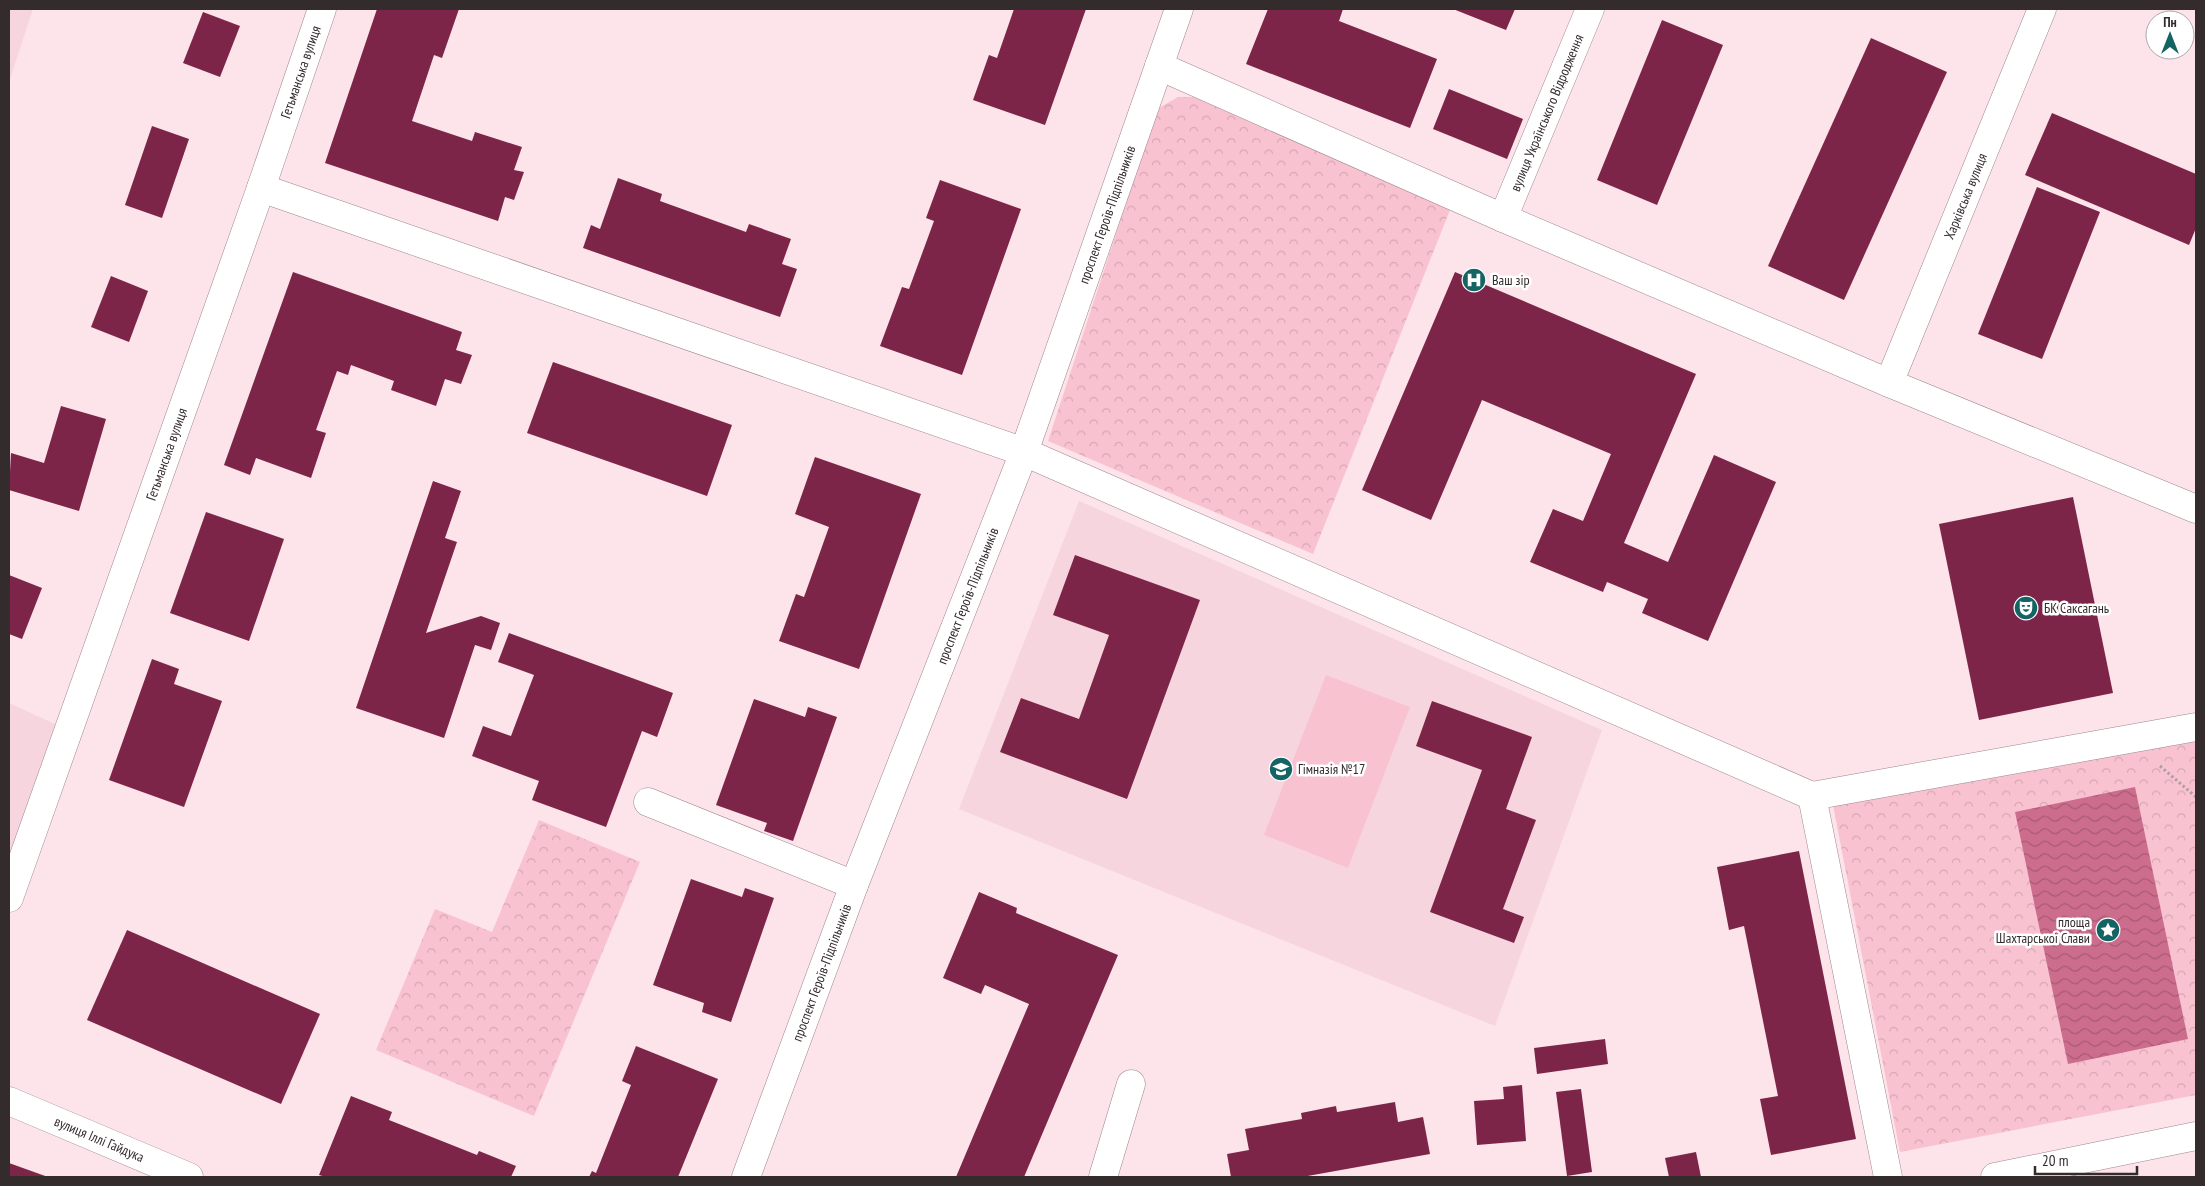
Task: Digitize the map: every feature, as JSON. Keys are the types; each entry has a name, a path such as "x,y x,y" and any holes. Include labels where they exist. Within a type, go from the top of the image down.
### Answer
{"street":[{"name":"Гетьманська вулиця","path":"9,898 261,188 322,9"},
{"name":"проспект Героїв-Підпільників","path":"746,1177 854,886 1024,452 1179,9"},
{"name":"вулиця Українського Відродження","path":"1503,218 1590,9"},
{"name":"Харківська вулиця","path":"1889,383 2042,9"},
{"path":"1159,66 1503,218 1889,383 2196,509"},
{"path":"261,188 1024,452 1812,796 2196,728"},
{"path":"1812,796 1888,1177"},
{"path":"648,802 854,886"},
{"path":"1103,1177 1131,1084"},
{"name":"вулиця Іллі Гайдука","path":"9,1101 178,1175"},
{"path":"1995,1177 2196,1136"}],"path":[{"path":"2129,739 2196,797"}],"shaded area":[{"path":"9,9 33,9 9,82"},
{"name":"Гімназія №17","path":"1079,501 1602,730 1495,1026 959,809"},
{"path":"9,703 68,730 9,898"}],"green space":[{"path":"1178,97 1200,97 1450,210 1313,554 1048,441 1157,109"},
{"path":"1326,675 1410,707 1348,868 1264,835"},
{"path":"2196,735 2196,1095 1900,1152 1833,805"},
{"path":"539,820 640,862 534,1116 376,1050 435,909 492,932"}],"water":[{"path":"2135,787 2188,1039 2068,1064 2015,812"}],"building":[{"path":"377,9 459,9 442,58 434,55 412,121 472,141 475,132 522,147 514,170 524,172 514,200 505,197 498,221 325,163"},
{"path":"1014,9 1086,9 1045,125 973,100 989,55 997,58"},
{"path":"1268,9 1343,9 1339,21 1437,59 1410,128 1246,64"},
{"path":"1453,9 1515,9 1506,30"},
{"path":"203,12 240,26 220,77 183,63"},
{"path":"1662,20 1723,45 1657,205 1597,180"},
{"path":"1871,38 1947,72 1844,300 1768,266"},
{"path":"1449,89 1523,119 1507,159 1433,129"},
{"path":"2052,113 2196,174 2196,228 2189,245 2025,175"},
{"path":"152,126 189,139 162,218 125,205"},
{"path":"618,178 662,194 660,201 746,232 749,224 791,239 782,264 797,269 780,317 583,248 591,225 600,229"},
{"path":"940,180 1021,209 962,375 880,346 902,287 909,289 934,221 926,218"},
{"path":"2037,187 2100,212 2042,359 1978,334"},
{"path":"293,272 462,332 456,350 472,355 461,384 445,379 436,406 391,390 394,381 351,365 348,375 337,371 316,430 326,433 311,478 256,458 250,475 224,465"},
{"path":"1455,272 1696,374 1624,543 1668,562 1714,455 1776,482 1708,641 1642,613 1648,599 1607,582 1603,592 1530,562 1553,509 1583,521 1611,454 1482,400 1431,520 1362,490"},
{"path":"111,276 148,291 129,342 91,327"},
{"path":"553,362 732,425 707,496 527,433"},
{"path":"61,406 106,419 79,511 9,490 11,453 44,463"},
{"path":"815,457 921,494 859,669 779,641 796,594 804,597 829,527 795,514"},
{"path":"433,481 461,491 445,538 457,542 426,633 481,616 500,623 491,650 475,645 444,738 356,708"},
{"name":"БК Саксагань","path":"2073,497 2113,693 1979,720 1939,524"},
{"path":"206,512 284,539 249,641 170,613"},
{"path":"1075,555 1200,600 1127,799 1000,752 1021,698 1079,719 1109,635 1053,615"},
{"path":"9,575 42,588 22,639 9,634"},
{"path":"509,633 673,693 657,737 642,731 606,827 532,800 539,781 472,756 483,726 511,736 534,675 498,662"},
{"path":"152,659 179,669 174,684 222,701 184,807 109,780"},
{"path":"754,699 805,717 808,707 837,717 793,841 764,831 767,823 716,805"},
{"path":"1432,701 1532,737 1506,809 1536,820 1503,909 1524,917 1514,943 1430,912 1482,770 1416,746"},
{"path":"1799,851 1856,1139 1771,1155 1760,1099 1778,1096 1744,926 1729,930 1717,867"},
{"path":"691,879 742,897 745,888 774,898 731,1022 702,1012 704,1003 653,985"},
{"path":"979,892 1017,908 1016,913 1118,955 1024,1177 956,1177 1029,1004 985,985 981,994 943,978"},
{"path":"127,930 320,1014 281,1104 87,1020"},
{"path":"1605,1039 1608,1064 1537,1074 1534,1048"},
{"path":"636,1046 718,1079 678,1177 589,1177 592,1171 596,1173 631,1085 622,1081"},
{"path":"1522,1085 1526,1141 1477,1145 1474,1101 1504,1099 1503,1087"},
{"path":"1581,1089 1592,1172 1567,1176 1556,1092"},
{"path":"351,1096 392,1112 389,1120 477,1155 479,1151 516,1166 511,1177 326,1177 319,1175"},
{"path":"1395,1102 1398,1122 1423,1117 1430,1154 1302,1177 1231,1177 1227,1154 1249,1150 1245,1129 1302,1119 1301,1113 1336,1106 1337,1112"},
{"path":"1696,1152 1701,1177 1669,1177 1665,1158"},
{"path":"9,1163 48,1177 9,1177"}],"place":[{"name":"Ваш зір","path":"1474,280"},
{"name":"БК Саксагань","path":"2026,608"},
{"name":"Гімназія №17","path":"1281,769"},
{"name":"площа Шахтарської Слави","path":"2108,930"}]}
